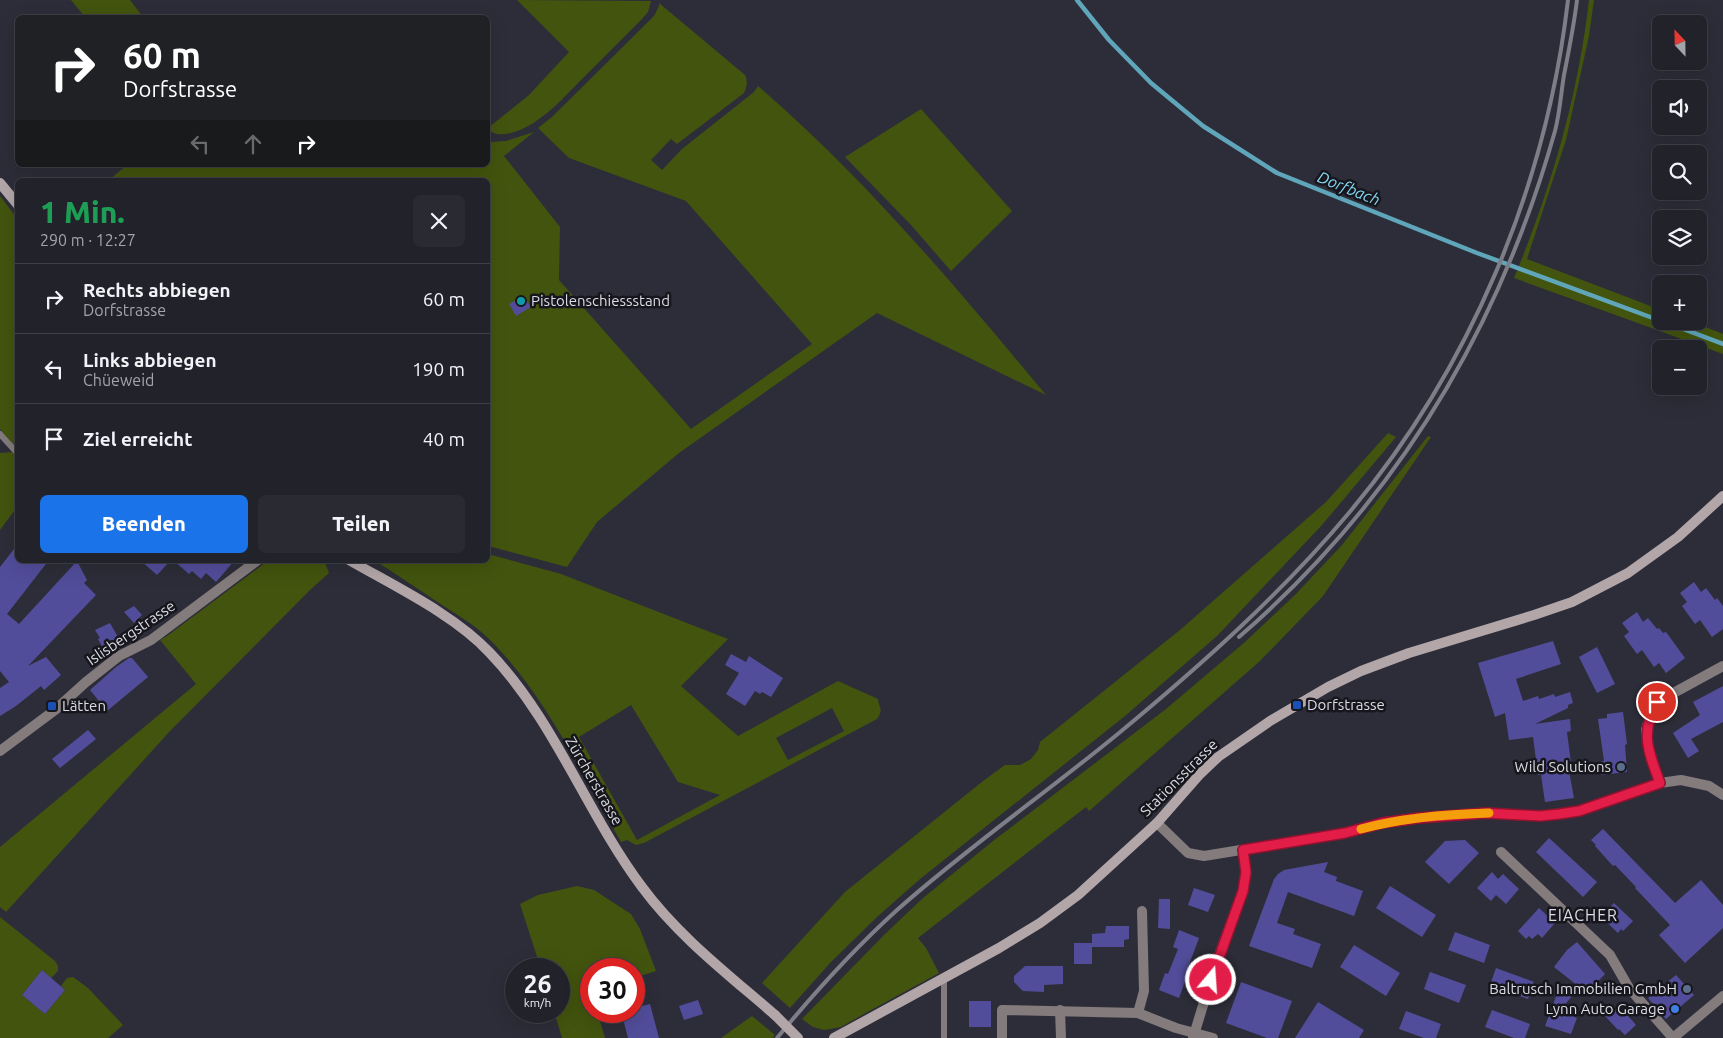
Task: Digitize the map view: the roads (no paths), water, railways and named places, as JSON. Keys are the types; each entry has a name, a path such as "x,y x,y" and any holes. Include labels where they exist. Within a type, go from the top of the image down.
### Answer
{"main road":[{"path":"0,183 15,201"},
{"name":"Stationsstrasse","path":"834,1038 1040,923 1070,900 1157,823 1200,774 1218,757 1306,699 1361,671 1409,653 1534,616 1572,602 1628,573 1678,537 1723,496"},
{"name":"Zürcherstrasse","path":"354,563 453,622 473,636 490,652 512,678 534,709 611,839 645,891 673,925 775,1015 798,1038"}],"street":[{"name":"Islisbergstrasse","path":"0,751 55,710 119,656 151,640 254,563"},
{"path":"1660,783 1648,744 1646,730 1650,715 1657,702 1723,666"},
{"path":"1157,823 1188,853 1204,856 1345,833 1382,823 1418,818 1486,813 1540,816 1579,811 1660,783 1681,780 1694,781 1709,786 1723,795"},
{"path":"1194,1035 1216,963 1243,891 1246,872 1243,850"},
{"path":"1501,852 1610,955 1629,988 1673,1038 1723,996"},
{"path":"1138,1013 1144,991 1142,911"},
{"path":"1002,1038 1002,1010 1060,1010 1138,1013 1194,1035 1213,1038"},
{"path":"1060,1010 1061,1038"}],"lane":[{"path":"0,434 15,451"},
{"path":"944,978 944,1038"}],"waterway":[{"name":"Dorfbach","path":"1077,0 1109,40 1151,83 1203,126 1277,173 1477,253 1652,318"},
{"name":"Dorfbach","path":"1686,330 1723,344"}],"railway":[{"path":"777,1038 805,1004 865,940 897,910 951,864 1119,733 1238,629 1322,544 1392,458 1431,399 1465,337 1495,273 1521,207 1542,139 1557,70 1568,0"},
{"path":"1239,637 1295,584 1347,529 1393,470 1435,408 1472,343 1504,275 1532,204 1555,131 1577,0"}],"place":[{"name":"Pistolenschiessstand","path":"521,301"},
{"name":"Dorfstrasse","path":"1297,705"},
{"name":"Lätten","path":"52,706"},
{"name":"Wild Solutions","path":"1621,767"},
{"name":"Baltrusch Immobilien GmbH","path":"1687,989"},
{"name":"Lynn Auto Garage","path":"1675,1009"}],"district":[{"name":"EIACHER","path":"1583,915"}]}
